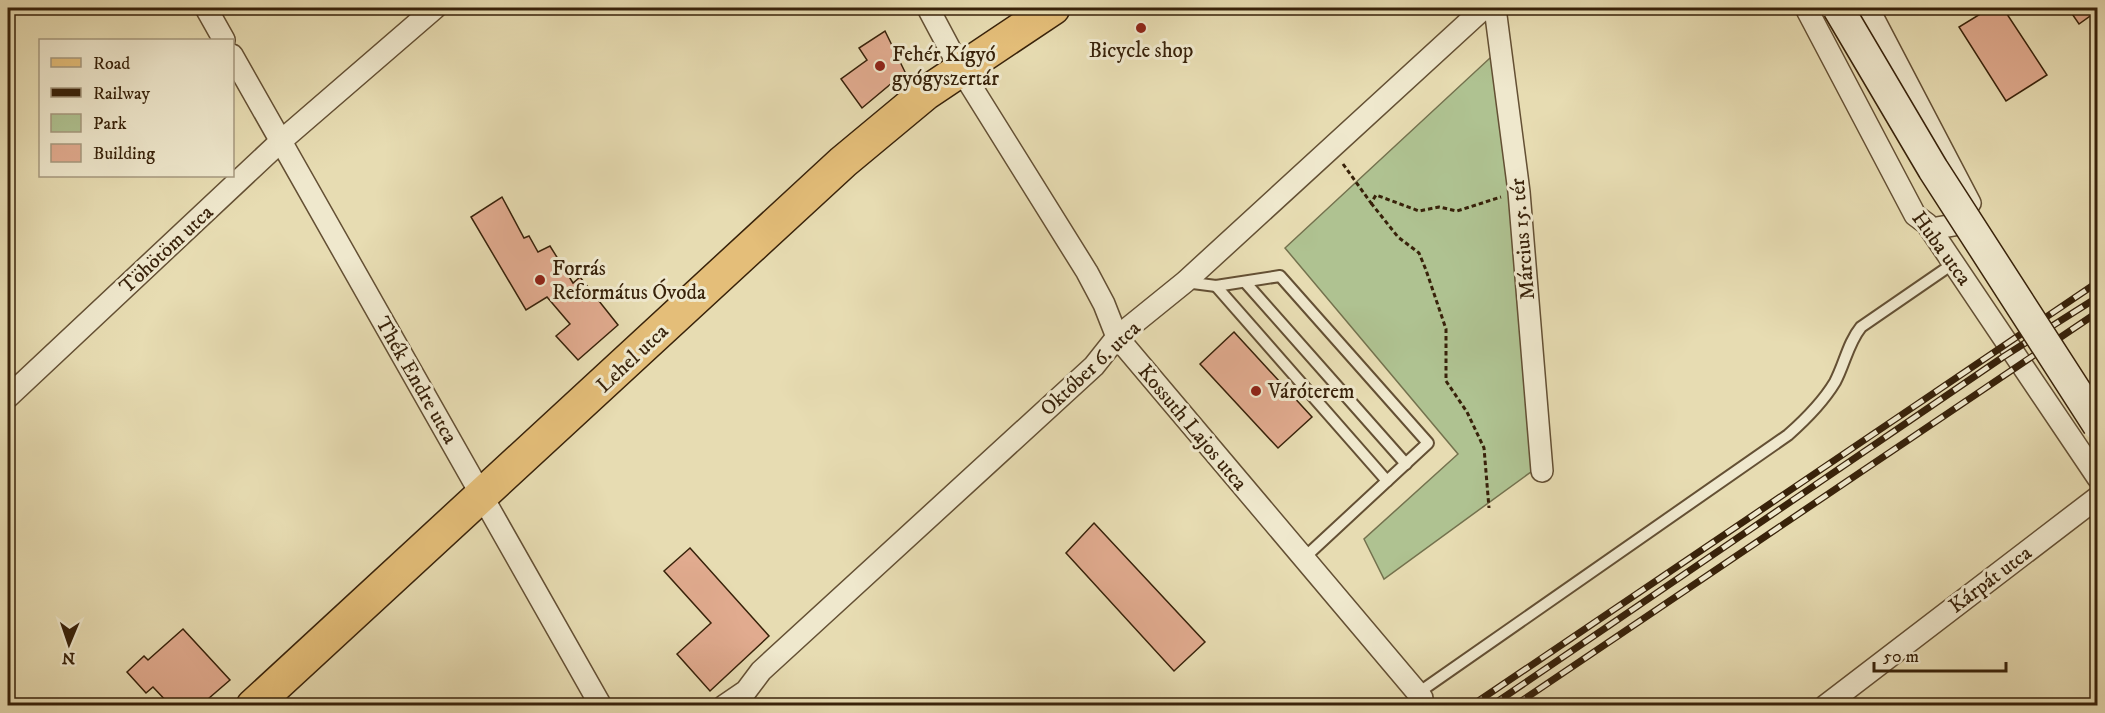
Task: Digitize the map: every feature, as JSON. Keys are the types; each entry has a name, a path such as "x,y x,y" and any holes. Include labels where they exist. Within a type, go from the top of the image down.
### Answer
{"main road":[{"name":"Lehel utca","path":"254,705 843,162 914,103 1053,8"},
{"path":"1838,8 1933,169 2097,425"}],"street":[{"path":"206,8 223,39"},
{"name":"Töhötöm utca","path":"8,397 281,141 435,8"},
{"name":"Kossuth Lajos utca","path":"927,8 961,70 1087,272 1104,304 1117,337 1420,695"},
{"name":"Október 6. utca","path":"724,705 748,698 751,681 1094,366 1117,337 1185,282 1484,8"},
{"name":"Március 15. tér","path":"1495,8 1519,192 1542,471"},
{"name":"Huba utca","path":"1806,8 1915,215 1929,226 2097,478"},
{"path":"1868,8 1970,203 1954,225 1929,226"},
{"name":"Thék Endre utca","path":"234,59 602,705"},
{"name":"Kárpát utca","path":"1825,705 2097,497"}],"lane":[{"path":"1420,695 1788,435 1814,409 1834,382 1852,337 1861,327 1954,263"},
{"path":"1185,282 1216,286 1280,276 1428,443 1304,558"},
{"path":"1245,282 1406,464"},
{"path":"1216,286 1387,481"}],"path":[{"path":"1331,148 1398,237 1419,253 1446,328 1446,381 1467,412 1484,448 1489,508"},
{"path":"1371,203 1376,195 1419,211 1439,207 1457,211 1519,192"}],"green space":[{"path":"1504,45 1535,469 1384,579 1364,539 1458,454 1285,248"}],"building":[{"path":"1990,8 2003,8 2047,75 2006,101 1959,27"},
{"path":"2068,8 2097,8 2097,11 2079,24"},
{"name":"Fehér Kígyó gyógyszertár","path":"885,31 905,72 862,108 841,79 867,60 859,48"},
{"name":"Forrás Református Óvoda","path":"502,197 524,238 529,236 538,252 550,246 573,283 580,277 618,325 578,360 556,336 570,324 547,297 526,310 471,217"},
{"name":"Váróterem","path":"1234,332 1312,417 1278,448 1200,364"},
{"path":"1094,523 1205,642 1174,671 1066,553"},
{"path":"690,548 769,636 710,691 677,654 711,623 664,571"},
{"path":"183,629 230,680 201,705 170,705 153,687 146,693 127,672 144,656 148,660"}],"railway":[{"path":"1471,706 2098,282"},
{"path":"1491,706 2003,357 2098,297"},
{"path":"1514,706 2098,312"}],"place":[{"name":"Bicycle shop","path":"1141,28"},
{"name":"Fehér Kígyó gyógyszertár","path":"880,66"},
{"name":"Forrás Református Óvoda","path":"540,280"},
{"name":"Váróterem","path":"1256,391"}]}
